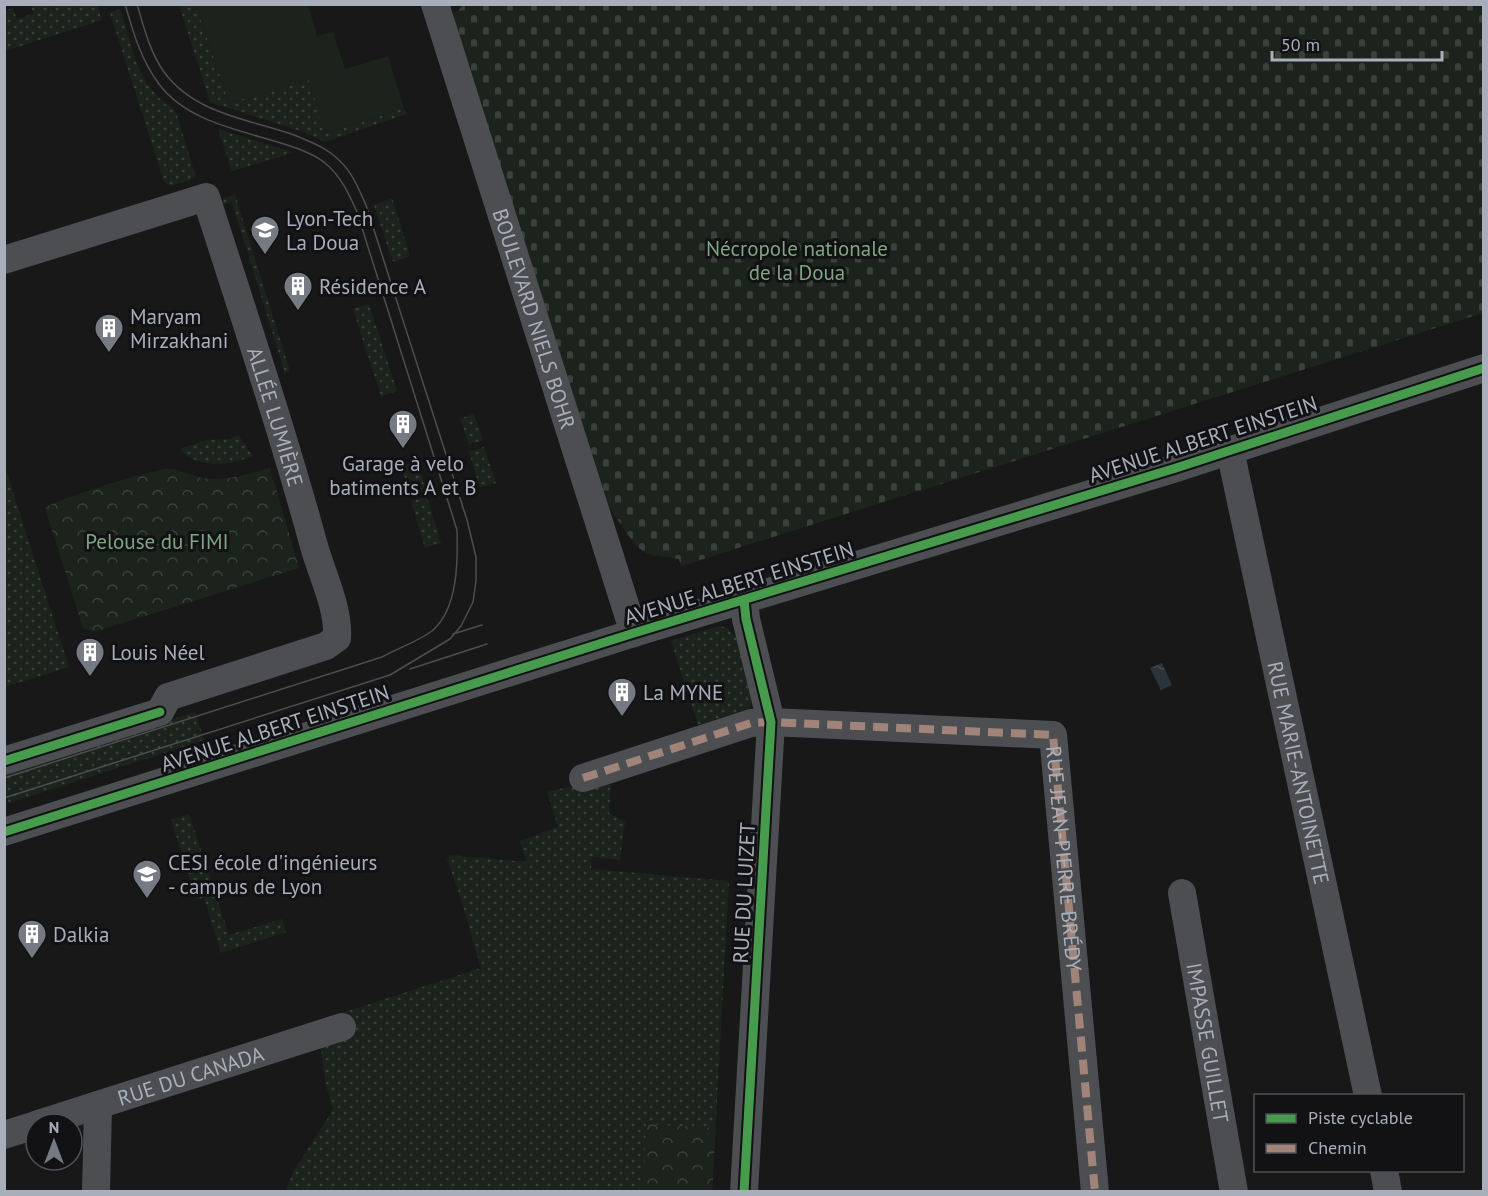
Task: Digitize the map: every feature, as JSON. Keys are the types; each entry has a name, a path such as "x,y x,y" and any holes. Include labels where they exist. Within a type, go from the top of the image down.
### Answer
{"street":[{"name":"BOULEVARD NIELS BOHR","path":"435,4 634,633"},
{"name":"ALLÉE LUMIÈRE","path":"4,260 206,198 289,455 338,624 337,638 312,652 168,697 160,712 4,761"},
{"name":"AVENUE ALBERT EINSTEIN","path":"4,832 634,633 1230,450 1484,368"},
{"name":"RUE MARIE-ANTOINETTE","path":"1230,450 1368,1094"},
{"name":"RUE DU LUIZET","path":"744,600 746,619 771,722 764,880 744,1191"},
{"path":"583,778 750,723 771,722"},
{"name":"RUE JEAN-PIERRE BRÉDY","path":"771,722 1053,735 1095,1191"},
{"name":"IMPASSE GUILLET","path":"1182,893 1234,1191"},
{"name":"RUE DU CANADA","path":"76,1112 342,1027"},
{"path":"96,1191 98,1105"},
{"name":"RUE DU CANADA","path":"4,1135 24,1128"},
{"path":"1384,1172 1388,1191"}],"green space":[{"path":"64,4 97,5 102,20 5,51 5,11 13,8 17,20 33,13 31,5 59,6"},
{"name":"Nécropole nationale de la Doua","path":"465,4 1483,5 1483,313 681,566 679,559 647,554 635,545 601,495 451,16"},
{"path":"179,5 196,5 229,103 309,80 326,133 404,108 407,114 325,142 304,132 210,102"},
{"path":"196,5 308,5 317,36 333,32 345,69 388,56 404,108 325,133 309,80 229,103"},
{"path":"120,9 137,64 147,84 176,112 196,178 171,186 164,182 110,13"},
{"path":"218,129 292,152 292,153 232,171"},
{"path":"235,195 290,371 285,373 232,202 217,207 221,200"},
{"path":"392,198 409,252 409,256 395,262 392,260 374,205"},
{"path":"369,304 397,391 381,396 353,309"},
{"path":"474,414 483,440 469,445 460,419"},
{"path":"238,435 253,456 235,462 214,464 195,460 180,449 207,440 229,439"},
{"path":"484,447 496,483 480,488 469,452"},
{"path":"416,461 426,490 411,495 401,466"},
{"path":"5,467 69,667 4,687"},
{"name":"Pelouse du FIMI","path":"270,468 299,568 94,632 83,628 45,508 84,492 158,470 171,469 202,478 220,479"},
{"path":"427,497 441,543 425,548 411,501"},
{"path":"719,626 728,628 738,640 753,687 750,708 698,725 671,641"},
{"path":"195,712 204,740 9,803 5,790 4,773"},
{"path":"611,777 609,813 625,822 620,860 592,857 591,869 729,881 712,1191 285,1192 295,1169 333,1110 326,1085 317,1021 481,968 447,860 450,855 527,862 520,841 558,827 547,792"},
{"path":"189,814 229,935 282,919 286,932 221,953 204,898 197,900 171,820"},
{"path":"646,1124 716,1128 712,1191 643,1191"}],"water":[{"path":"1162,663 1172,685 1161,690 1150,668"}],"tram line":[{"path":"4,778 382,657 432,631 441,622 447,610 455,584 457,530 357,212 344,186 331,168 311,154 216,123 184,107 171,97 159,84 142,56 125,4"},
{"path":"4,798 390,675 450,639 461,626 473,602 476,557 467,520 366,205 352,177 336,157 319,146 294,135 223,113 191,97 177,86 164,72 155,56 137,4"},
{"path":"453,634 482,625"},
{"path":"410,669 487,644"}],"marked path":[{"path":"583,778 751,723 1053,735 1095,1192"}],"cycle path":[{"path":"4,832 634,633 1176,468 1484,368"},
{"path":"744,600 746,619 771,722 744,1192"},
{"path":"4,761 160,712"}],"place":[{"name":"Lyon-Tech La Doua","path":"265,256"},
{"name":"Résidence A","path":"298,312"},
{"name":"Maryam Mirzakhani","path":"109,354"},
{"name":"Garage à velo batiments A et B","path":"403,450"},
{"name":"Louis Néel","path":"90,678"},
{"name":"La MYNE","path":"622,718"},
{"name":"CESI école d'ingénieurs - campus de Lyon","path":"147,900"},
{"name":"Dalkia","path":"32,960"}]}
